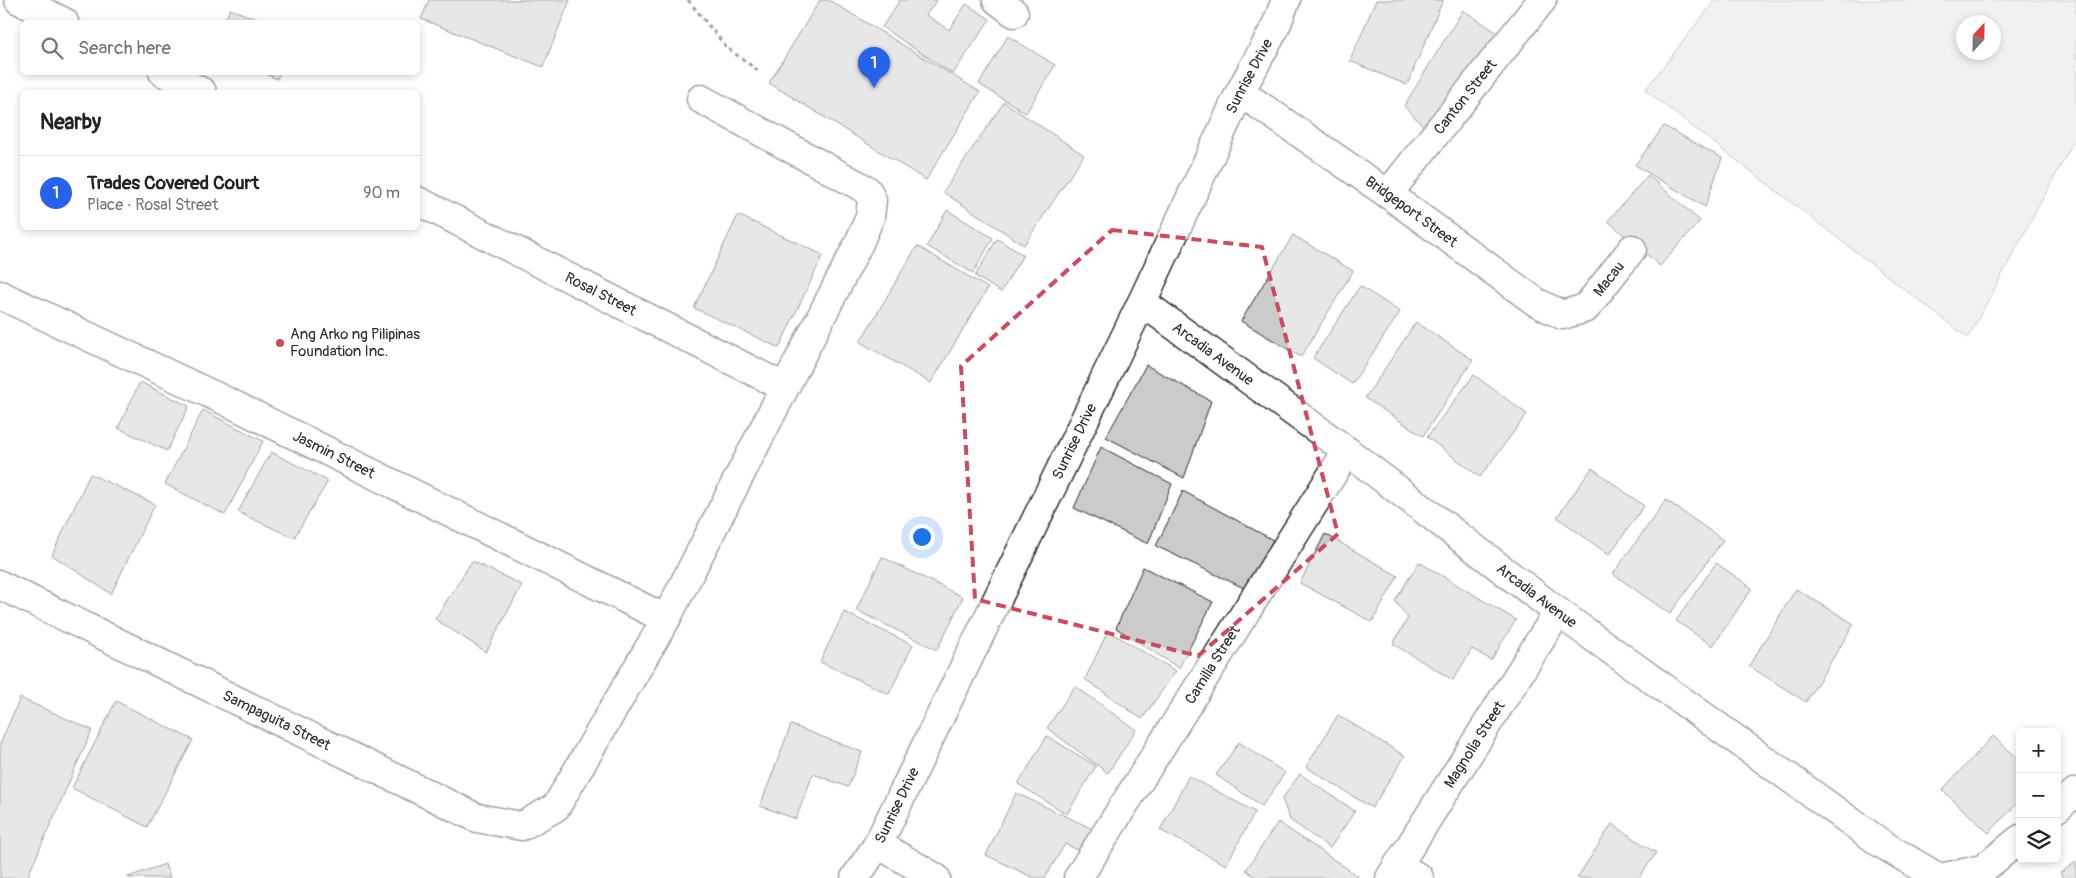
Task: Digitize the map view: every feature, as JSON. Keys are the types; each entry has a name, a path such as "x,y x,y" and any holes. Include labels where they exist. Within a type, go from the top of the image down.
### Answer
{"street":[{"path":"19,0 60,20"},
{"name":"Sunrise Drive","path":"855,878 878,844 1142,302 1240,92 1274,28 1286,0"},
{"name":"Canton Street","path":"1388,194 1542,0"},
{"path":"169,75 198,90"},
{"name":"Bridgeport Street","path":"1240,92 1388,194 1536,302 1562,315 1586,308"},
{"path":"666,619 784,386 843,276 870,217 872,200 867,190 701,99"},
{"name":"Rosal Street","path":"420,202 784,386"},
{"name":"Macau","path":"1586,308 1632,249"},
{"name":"Jasmin Street","path":"0,295 234,405 666,619"},
{"name":"Arcadia Avenue","path":"1142,302 1347,451 1558,612 1882,844 1940,878 1983,869 2016,842"},
{"name":"Camilia Street","path":"1078,878 1347,451"},
{"name":"Sampaguita Street","path":"0,585 477,818 522,826 556,807 666,619"},
{"name":"Magnolia Street","path":"1403,874 1558,612"},
{"path":"2061,805 2076,792"},
{"path":"878,844 936,878"}],"path":[{"path":"688,0 727,48 760,72"}],"highlighted area":[{"path":"1112,230 1262,247 1338,534 1198,656 975,599 961,366"}],"shaded area":[{"path":"1715,0 2076,0 2076,137 1968,338 1645,90"}],"building":[{"path":"429,0 570,0 543,67 421,19"},
{"path":"820,0 829,0 980,92 926,180 769,83"},
{"path":"900,0 937,0 926,15 949,30 966,4 990,19 953,74 882,27"},
{"path":"1376,0 1443,0 1407,85 1350,61"},
{"path":"230,9 260,20 225,20"},
{"path":"1463,10 1508,40 1433,136 1404,106"},
{"path":"1008,36 1055,65 1026,113 979,84"},
{"path":"268,75 279,75 277,79"},
{"path":"1004,102 1084,155 1024,245 943,192"},
{"path":"1664,126 1722,158 1705,207 1635,165"},
{"path":"1648,175 1700,221 1660,266 1608,221"},
{"path":"947,210 993,238 973,273 927,246"},
{"path":"738,215 823,255 779,348 694,308"},
{"path":"1293,235 1353,271 1301,357 1241,321"},
{"path":"997,239 1023,255 1001,292 975,276"},
{"path":"917,246 988,288 931,383 860,342"},
{"path":"1360,286 1400,312 1352,384 1313,358"},
{"path":"1416,322 1473,360 1423,436 1365,398"},
{"path":"1146,365 1211,401 1184,478 1106,437"},
{"path":"1474,375 1527,414 1480,477 1427,437"},
{"path":"140,382 189,406 167,451 118,428"},
{"path":"203,410 263,441 225,515 165,484"},
{"path":"1101,447 1172,484 1148,544 1074,508"},
{"path":"271,452 328,481 294,538 238,512"},
{"path":"1592,468 1644,506 1609,555 1557,517"},
{"path":"90,474 155,504 111,594 52,555"},
{"path":"1183,491 1273,540 1246,589 1156,546"},
{"path":"1666,500 1723,540 1670,614 1613,574"},
{"path":"1325,534 1398,576 1372,622 1300,583"},
{"path":"882,557 963,597 937,650 856,610"},
{"path":"472,561 522,585 486,652 435,619"},
{"path":"1419,562 1516,620 1491,660 1472,649 1453,680 1393,644 1408,618 1395,601"},
{"path":"1716,563 1752,588 1713,646 1676,621"},
{"path":"1143,567 1213,602 1179,668 1116,628"},
{"path":"1796,589 1854,624 1806,702 1749,666"},
{"path":"844,612 913,645 889,694 820,662"},
{"path":"1108,631 1176,671 1142,719 1085,679"},
{"path":"1075,686 1136,730 1108,773 1047,728"},
{"path":"20,698 92,730 27,878 0,878 0,744"},
{"path":"116,701 193,740 147,827 72,788"},
{"path":"1338,715 1405,756 1372,808 1306,767"},
{"path":"791,725 862,752 848,787 813,774 796,819 760,806"},
{"path":"1047,736 1096,766 1067,814 1018,784"},
{"path":"1993,736 2016,756 2016,804 1989,833 1942,790"},
{"path":"1239,742 1285,773 1262,806 1216,775"},
{"path":"1300,774 1355,811 1330,848 1290,820 1282,799"},
{"path":"1189,776 1255,812 1226,865 1160,830"},
{"path":"1016,793 1093,829 1084,853 1065,844 1045,878 1034,878 986,855"},
{"path":"1278,822 1358,876 1356,878 1257,878 1246,870"},
{"path":"1612,824 1656,853 1639,878 1577,878"},
{"path":"2076,862 2076,878 2063,878 2060,873"},
{"path":"165,864 170,878 128,878 128,877"}],"place":[{"name":"Trades Covered Court","path":"874,88"},
{"name":"Ang Arko ng Pilipinas Foundation Inc.","path":"280,343"}]}
